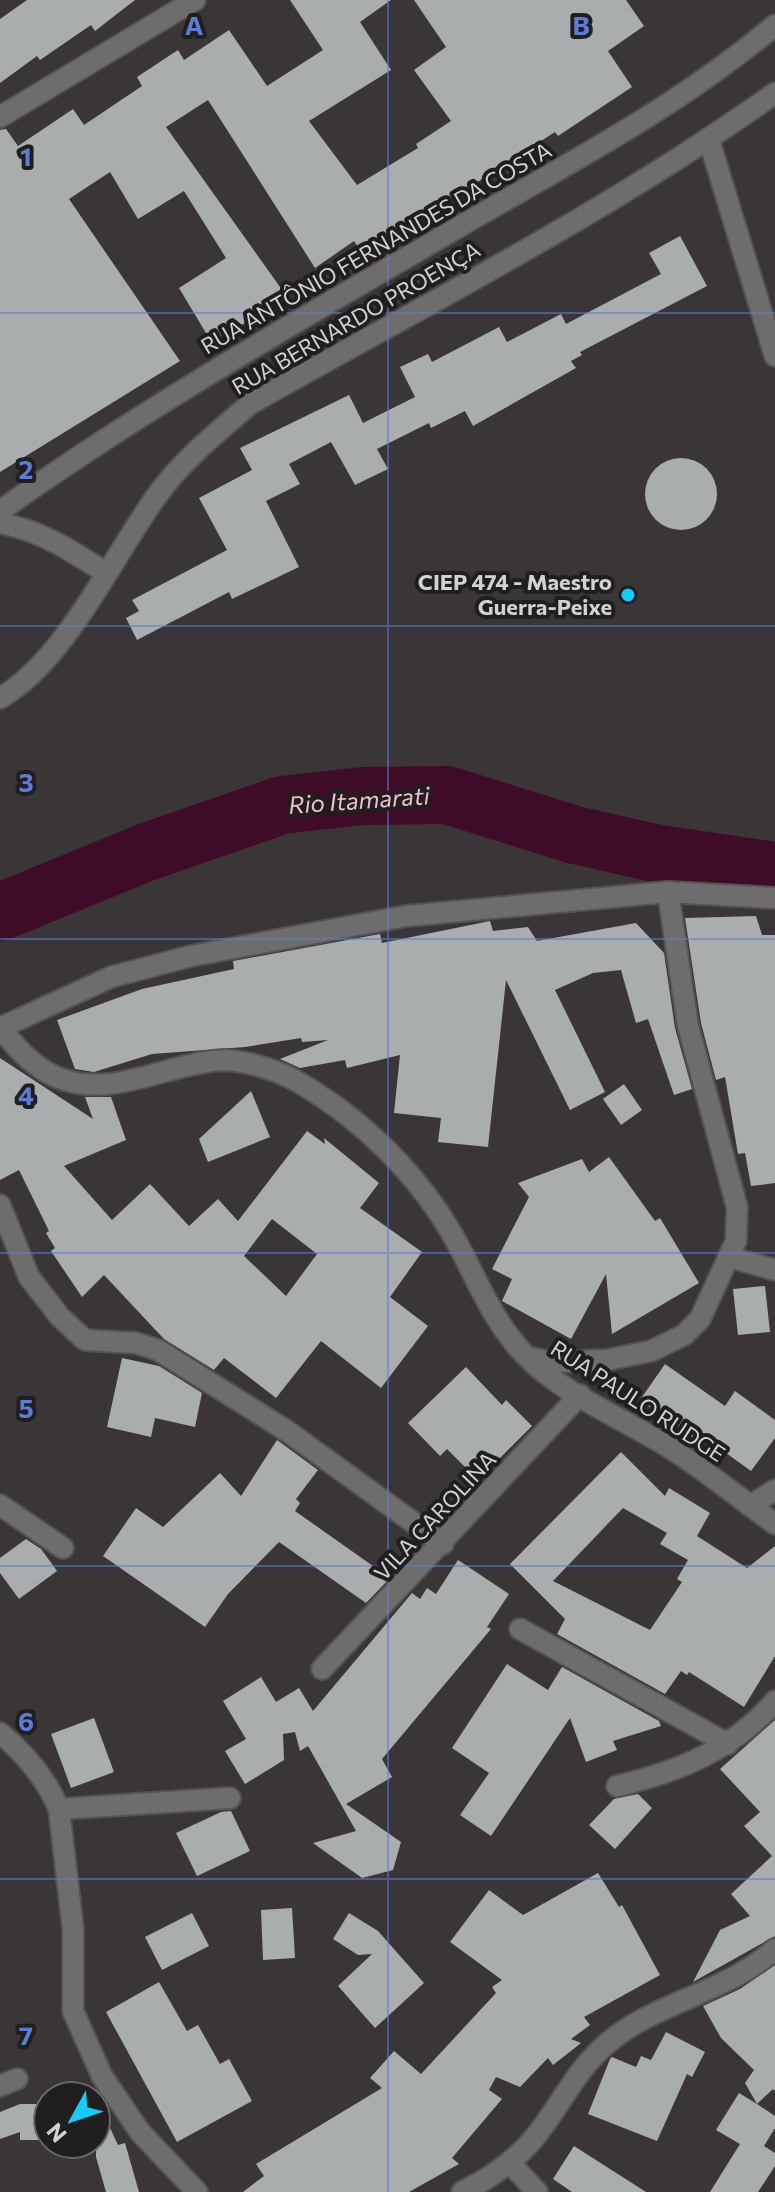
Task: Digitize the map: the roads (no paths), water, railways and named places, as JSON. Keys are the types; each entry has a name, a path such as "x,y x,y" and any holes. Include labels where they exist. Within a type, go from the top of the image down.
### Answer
{"street":[{"path":"0,117 195,0"},
{"name":"RUA ANTÔNIO FERNANDES DA COSTA","path":"0,511 67,463 237,356 630,128 775,25"},
{"name":"RUA BERNARDO PROENÇA","path":"0,698 53,651 162,489 199,448 250,404 709,140 775,93"},
{"path":"709,140 775,356"},
{"path":"0,523 21,527 52,540 106,573"},
{"path":"527,1357 551,1362 607,1360 651,1351 668,1344 684,1335 700,1319 729,1257 739,1224 737,1207 688,1026 668,892"},
{"path":"0,1028 111,977 191,956 406,916 668,892 775,898"},
{"name":"RUA PAULO RUDGE","path":"0,1028 35,1064 51,1075 85,1086 119,1083 216,1060 260,1068 296,1081 319,1095 365,1130 430,1201 456,1241 480,1293 503,1329 527,1357 580,1395 669,1448 775,1524"},
{"path":"0,1205 29,1277 60,1317 85,1340 136,1343 158,1350 287,1431 443,1544"},
{"path":"729,1257 775,1270"},
{"name":"VILA CAROLINA","path":"322,1669 443,1544 580,1395"},
{"path":"750,1506 775,1490"},
{"path":"0,1505 63,1548"},
{"path":"520,1629 728,1744"},
{"path":"617,1786 657,1777 728,1744 775,1701"},
{"path":"0,1733 28,1760 54,1795 59,1809 73,1929 73,2011 102,2076 140,2132 197,2192"},
{"path":"59,1809 230,1798"},
{"path":"462,2192 510,2163 535,2137 601,2049 660,2012 733,1979 775,1949"},
{"path":"510,2163 537,2192"}],"waterway":[{"name":"Rio Itamarati","path":"0,912 144,853 282,805 363,796 447,795 575,835 659,854 775,871"}],"place":[{"name":"CIEP 474 - Maestro Guerra-Peixe","path":"628,595"}]}
